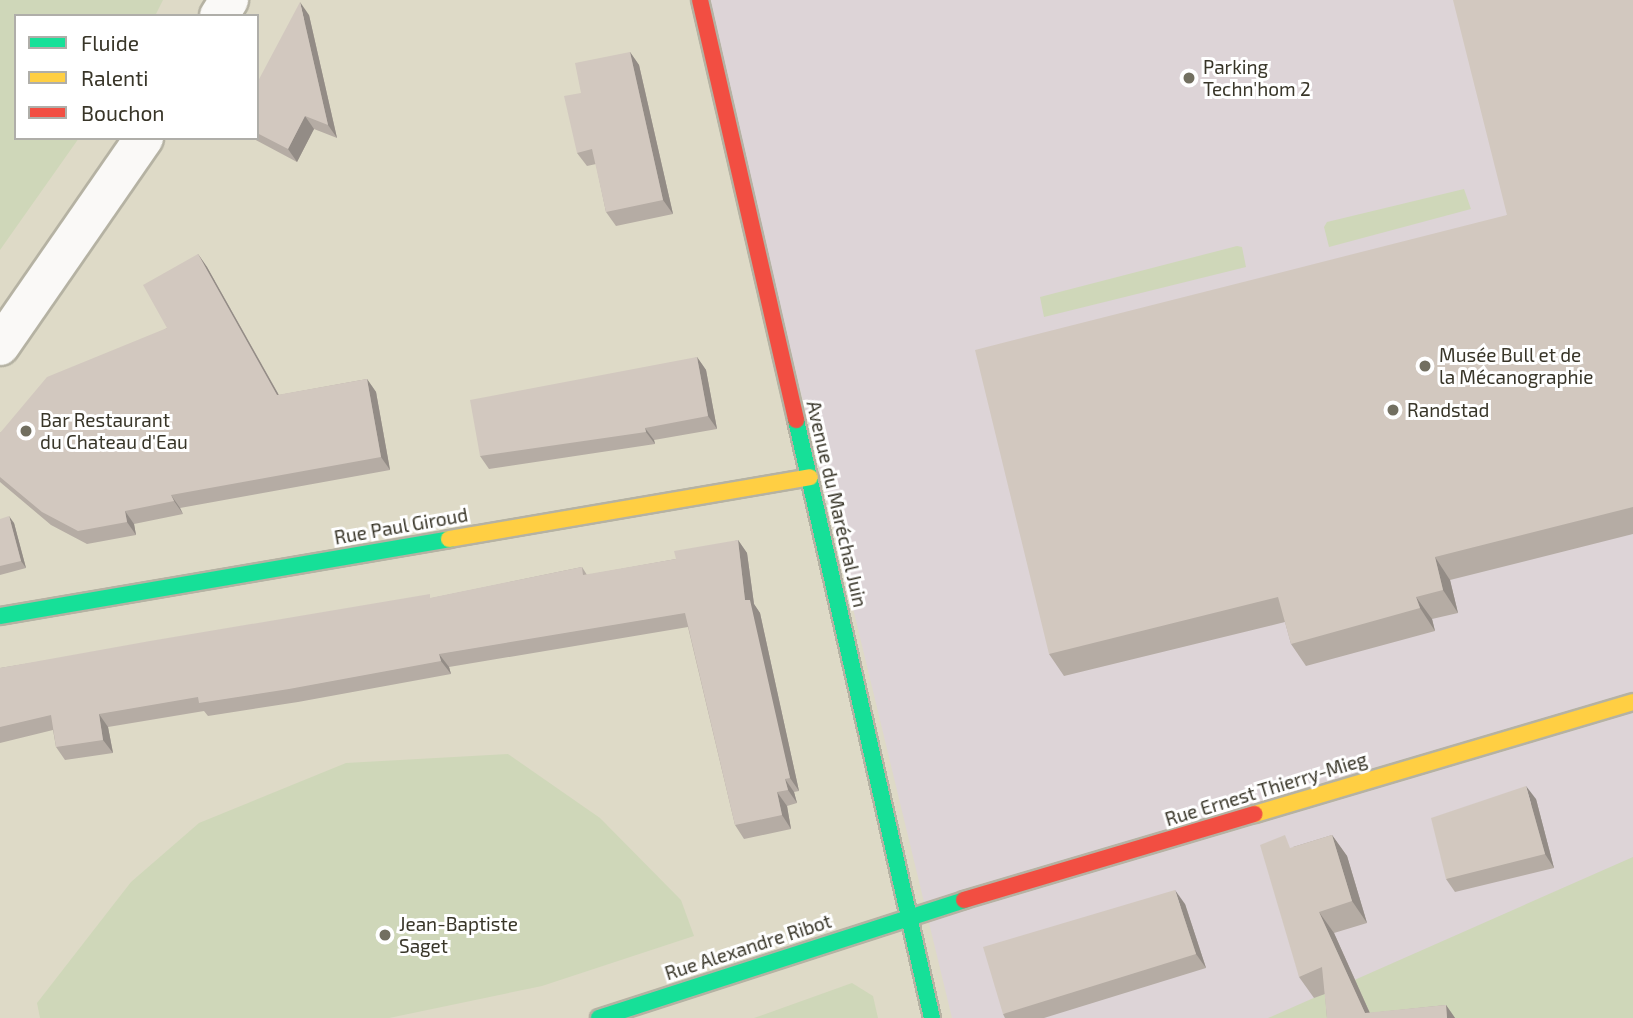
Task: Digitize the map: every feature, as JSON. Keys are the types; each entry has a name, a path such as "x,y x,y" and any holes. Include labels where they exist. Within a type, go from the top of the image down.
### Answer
{"street":[{"name":"Avenue du Maréchal Juin","path":"700,0 932,1018"},
{"path":"0,346 143,140"},
{"name":"Rue Paul Giroud","path":"0,616 810,477"},
{"name":"Rue Ernest Thierry-Mieg","path":"910,916 1633,702"},
{"name":"Rue Alexandre Ribot","path":"599,1018 910,916"}],"shaded area":[{"path":"706,0 1633,0 1633,1018 952,1018"}],"green space":[{"path":"0,0 163,0 156,14 14,14 14,140 78,140 0,250"},
{"path":"1464,189 1471,209 1329,247 1324,227 1327,222"},
{"path":"1237,246 1242,247 1246,267 1044,317 1040,297"},
{"path":"508,754 600,818 681,900 694,936 542,986 389,1018 40,1018 37,1003 131,882 199,823 346,763"},
{"path":"1633,857 1633,1018 1268,1018 1300,1004"},
{"path":"852,983 873,996 878,1018 754,1018"}],"building":[{"path":"1453,0 1633,0 1633,507 1435,557 1443,590 1416,597 1420,608 1291,644 1278,597 1049,654 975,350 1507,215"},
{"path":"300,2 328,125 305,116 288,149 259,134 259,79"},
{"path":"630,52 663,200 606,212 592,149 577,153 564,96 581,93 575,63"},
{"path":"198,254 277,395 367,379 381,457 171,495 174,501 125,511 127,522 78,531 42,512 0,477 0,433 47,377 167,328 143,285"},
{"path":"697,357 708,416 645,428 646,432 480,456 470,400"},
{"path":"9,516 21,561 0,566 0,519"},
{"path":"738,540 745,600 750,600 790,778 785,779 788,790 777,792 782,815 735,825 685,613 439,654 441,661 289,689 199,703 198,697 99,714 103,740 56,747 51,715 0,727 0,668 430,594 430,598 582,567 583,575 676,559 674,551"},
{"path":"1526,786 1545,854 1446,879 1431,818"},
{"path":"1285,835 1290,848 1332,835 1352,901 1319,912 1365,1013 1446,1005 1447,1018 1327,1018 1322,967 1299,977 1260,845"},
{"path":"1175,890 1196,954 1003,1014 983,947"}],"traffic: fast":[{"path":"796,420 932,1018"},
{"path":"0,616 449,539"},
{"path":"599,1018 964,900"}],"traffic: slow":[{"path":"449,539 810,477"},
{"path":"1255,814 1633,702"}],"traffic: jam":[{"path":"700,0 796,420"},
{"path":"964,900 1255,814"}],"place":[{"name":"Parking Techn'hom 2","path":"1189,78"},
{"name":"Musée Bull et de la Mécanographie","path":"1425,366"},
{"name":"Randstad","path":"1393,410"},
{"name":"Bar Restaurant du Chateau d'Eau","path":"26,431"},
{"name":"Jean-Baptiste Saget","path":"385,935"}]}
